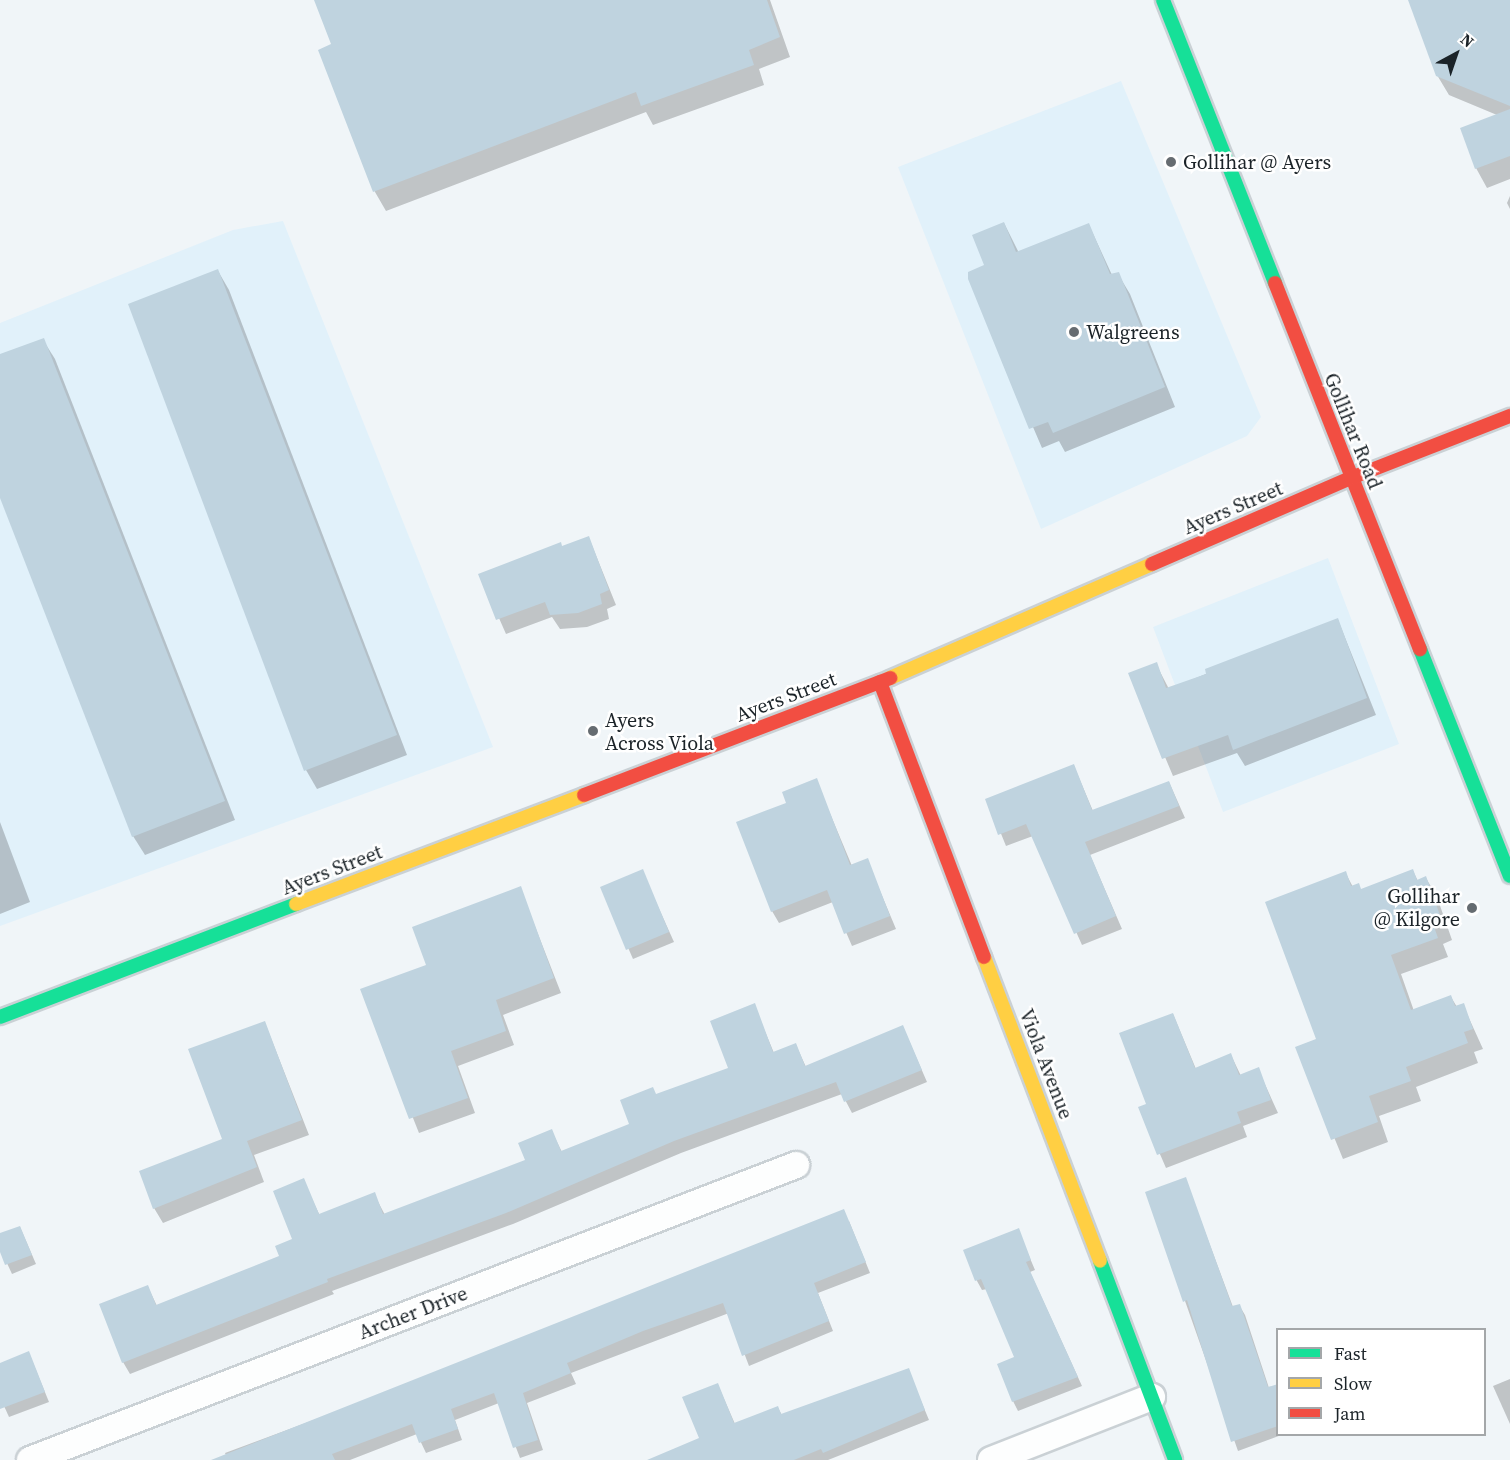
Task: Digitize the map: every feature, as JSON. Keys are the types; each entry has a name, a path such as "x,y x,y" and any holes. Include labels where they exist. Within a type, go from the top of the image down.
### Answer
{"main road":[{"name":"Gollihar Road","path":"1163,0 1510,875"},
{"name":"Ayers Street","path":"0,1017 880,682 1351,478 1510,416"},
{"name":"Viola Avenue","path":"880,682 1175,1460"}],"street":[{"name":"Archer Drive","path":"30,1460 796,1165"},
{"path":"991,1460 1152,1397"}],"shaded area":[{"path":"1121,81 1261,417 1247,436 1041,529 898,167"},
{"path":"283,221 493,747 0,926 0,323 233,230"},
{"path":"1328,558 1399,744 1223,812 1153,627"}],"building":[{"path":"314,0 767,0 780,37 749,50 754,65 641,106 636,92 373,192 318,50 331,44"},
{"path":"1408,0 1510,0 1510,106 1436,76"},
{"path":"1510,109 1510,156 1475,169 1460,128"},
{"path":"1004,222 1016,252 1089,223 1110,274 1119,272 1165,387 1053,433 1048,422 1029,429 968,279 968,272 984,265 972,235"},
{"path":"218,269 397,735 304,771 128,304"},
{"path":"44,338 225,801 132,837 0,498 0,354"},
{"path":"589,536 609,590 600,594 602,604 578,613 550,615 545,602 496,620 478,574 561,542 562,546"},
{"path":"1338,618 1367,698 1233,750 1228,735 1162,759 1128,673 1157,662 1166,688 1206,674 1205,669"},
{"path":"1074,764 1092,810 1169,781 1179,806 1085,842 1116,916 1074,934 1026,824 998,835 985,799"},
{"path":"817,778 850,865 868,858 890,916 844,934 827,890 771,912 736,822 786,803 782,792"},
{"path":"643,869 669,932 626,950 600,887"},
{"path":"1413,869 1417,880 1426,876 1442,921 1433,924 1438,938 1391,955 1411,1010 1451,995 1455,1006 1464,1003 1473,1029 1464,1032 1468,1043 1406,1067 1411,1081 1369,1096 1378,1122 1331,1140 1295,1047 1316,1039 1265,902 1346,871 1351,886 1359,883 1361,889"},
{"path":"521,886 554,978 496,1000 506,1031 451,1051 468,1098 409,1119 360,989 426,965 412,927"},
{"path":"755,1003 773,1052 796,1043 805,1066 903,1025 922,1070 844,1102 836,1082 674,1141 506,1213 327,1279 328,1282 122,1363 99,1304 148,1285 156,1305 279,1256 275,1246 292,1239 273,1191 304,1178 319,1214 375,1192 383,1214 525,1160 518,1143 552,1129 561,1151 629,1124 620,1100 653,1087 656,1094 728,1068 710,1021"},
{"path":"1173,1013 1195,1068 1231,1053 1239,1075 1259,1067 1271,1100 1237,1112 1241,1123 1157,1155 1138,1107 1146,1104 1119,1033"},
{"path":"265,1021 302,1120 247,1141 257,1167 153,1209 139,1171 222,1139 188,1049"},
{"path":"1186,1177 1232,1306 1240,1304 1268,1387 1276,1385 1276,1427 1231,1442 1187,1300 1183,1302 1145,1192"},
{"path":"844,1209 866,1262 814,1283 829,1321 742,1356 723,1303 643,1331 567,1363 571,1373 523,1393 538,1440 513,1448 494,1393 451,1409 458,1429 419,1443 412,1424 332,1454 335,1460 211,1460"},
{"path":"20,1226 32,1255 5,1265 0,1252 0,1233"},
{"path":"1019,1228 1031,1260 1026,1262 1078,1377 1012,1402 997,1364 1014,1357 981,1279 975,1281 963,1250"},
{"path":"29,1351 45,1392 0,1409 0,1363"},
{"path":"909,1368 925,1410 823,1453 821,1449 794,1460 647,1460 699,1438 682,1397 718,1383 734,1423 778,1406 781,1414"}],"traffic: fast":[{"path":"1163,0 1275,283"},
{"path":"1420,649 1510,876"},
{"path":"0,1017 296,904"},
{"path":"1100,1261 1175,1460"}],"traffic: slow":[{"path":"890,678 1152,564"},
{"path":"296,904 584,795"},
{"path":"984,957 1100,1261"}],"traffic: jam":[{"path":"1275,283 1420,649"},
{"path":"1152,564 1351,478 1510,416"},
{"path":"584,795 890,678"},
{"path":"880,682 984,957"}],"place":[{"name":"Gollihar @ Ayers","path":"1171,162"},
{"name":"Walgreens","path":"1074,332"},
{"name":"Ayers Across Viola","path":"593,731"},
{"name":"Gollihar @ Kilgore","path":"1472,908"}]}
